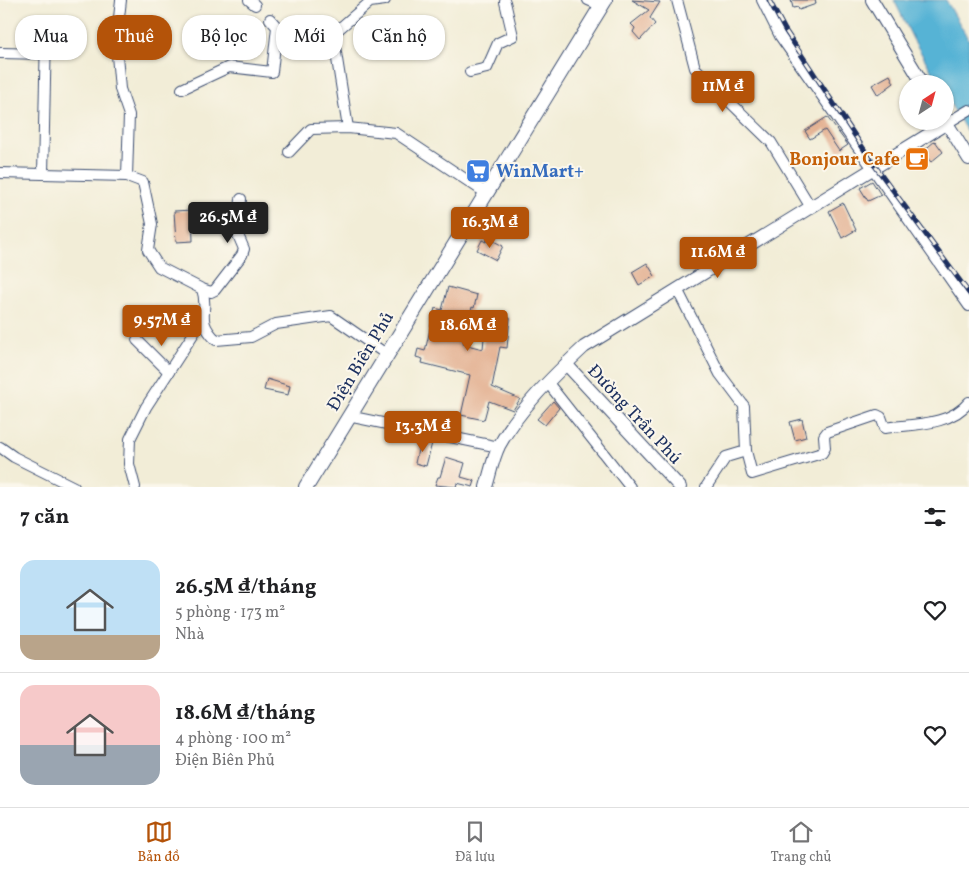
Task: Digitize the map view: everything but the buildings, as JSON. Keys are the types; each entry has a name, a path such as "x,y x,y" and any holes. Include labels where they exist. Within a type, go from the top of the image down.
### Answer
{"main road":[{"name":"Điện Biên Phủ","path":"306,487 386,354 604,3"}],"street":[{"path":"121,0 116,44 120,89 129,115 127,176"},
{"path":"348,128 333,34 370,2 384,0"},
{"path":"588,0 604,3"},
{"path":"677,0 694,68 771,142 810,206"},
{"path":"762,0 780,36 969,306"},
{"path":"872,0 918,75"},
{"path":"470,72 486,68 498,43 513,36 502,1"},
{"path":"182,89 229,66 272,72 277,27 270,19"},
{"path":"0,53 15,53"},
{"path":"43,174 45,60"},
{"path":"954,118 969,110"},
{"path":"289,152 311,129 348,128 396,133 486,193"},
{"path":"486,487 499,447 521,415 548,383 584,347 934,130"},
{"path":"954,130 969,159"},
{"path":"0,173 127,176 143,182 152,224 148,250 159,267 211,292 215,290 242,255 244,249 238,235 241,199"},
{"path":"202,289 204,296 203,319 207,331 216,340 252,337 276,324 331,316 386,354"},
{"path":"677,289 720,374 744,406 746,451 752,474 822,453 826,448 824,436 827,432 877,415 881,417 885,428 944,420 957,413 969,402"},
{"path":"135,487 129,464 130,439 146,407 203,319"},
{"path":"137,340 169,372"},
{"name":"Đường Trần Phú","path":"566,364 680,487"},
{"path":"548,383 630,487"},
{"path":"348,416 499,447"},
{"path":"0,447 14,457 74,487"},
{"path":"706,487 726,457 746,451"}],"water":[{"path":"894,0 946,0 969,40 969,135 954,110 954,75 934,75"}],"railway":[{"path":"769,0 785,30 875,166 969,293"}],"place":[{"name":"Bonjour Cafe","path":"917,159"},
{"name":"WinMart+","path":"478,171"}]}
